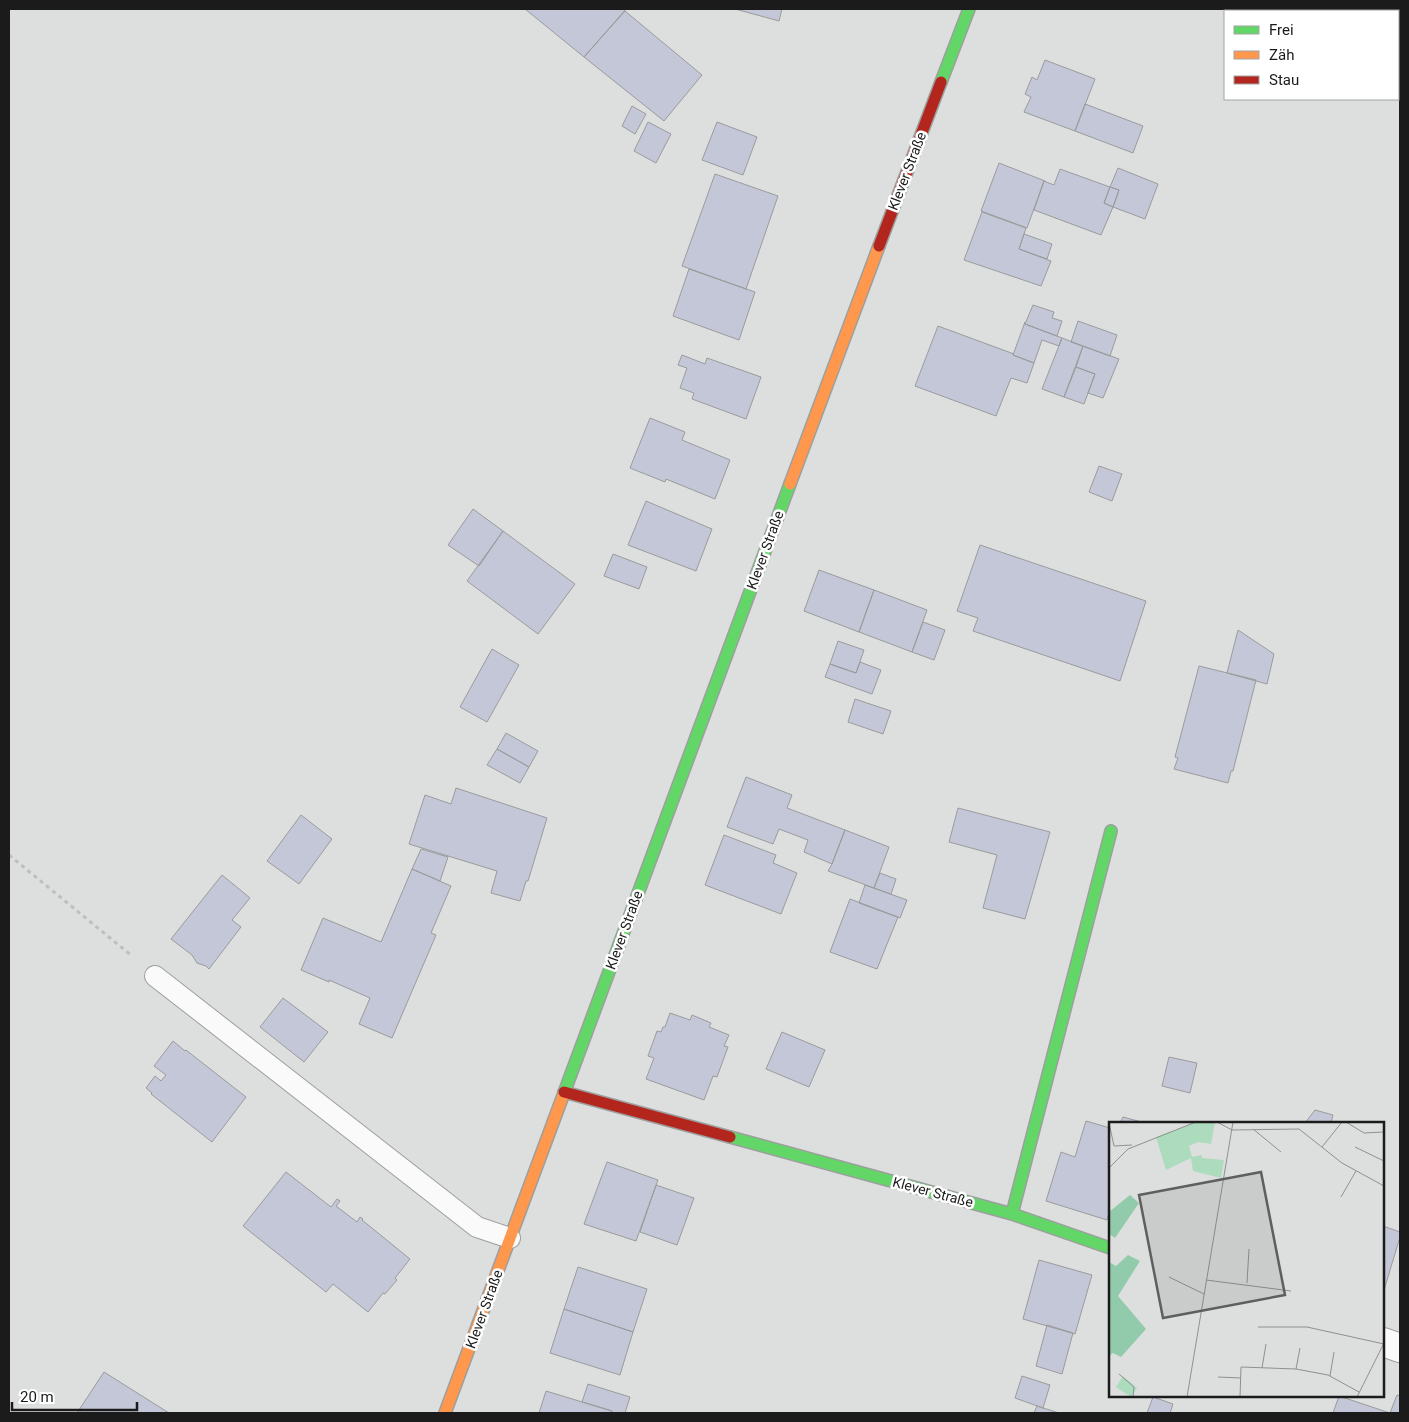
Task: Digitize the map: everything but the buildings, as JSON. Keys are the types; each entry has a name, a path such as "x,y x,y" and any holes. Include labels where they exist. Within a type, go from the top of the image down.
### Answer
{"street":[{"name":"Klever Straße","path":"445,1413 845,335 969,9"},
{"path":"1012,1214 1111,831"},
{"name":"Klever Straße","path":"564,1092 1012,1214 1109,1248"},
{"path":"1384,1342 1400,1348"}],"lane":[{"path":"156,976 477,1227 510,1238"}],"path":[{"path":"9,855 156,976"}],"traffic: fast":[{"path":"941,82 969,9"},
{"path":"564,1093 790,484"},
{"path":"1012,1214 1111,831"},
{"path":"730,1137 1012,1214 1109,1248"}],"traffic: slow":[{"path":"790,484 879,246"},
{"path":"445,1413 564,1093"}],"traffic: jam":[{"path":"879,246 941,82"},
{"path":"564,1092 730,1137"}]}
